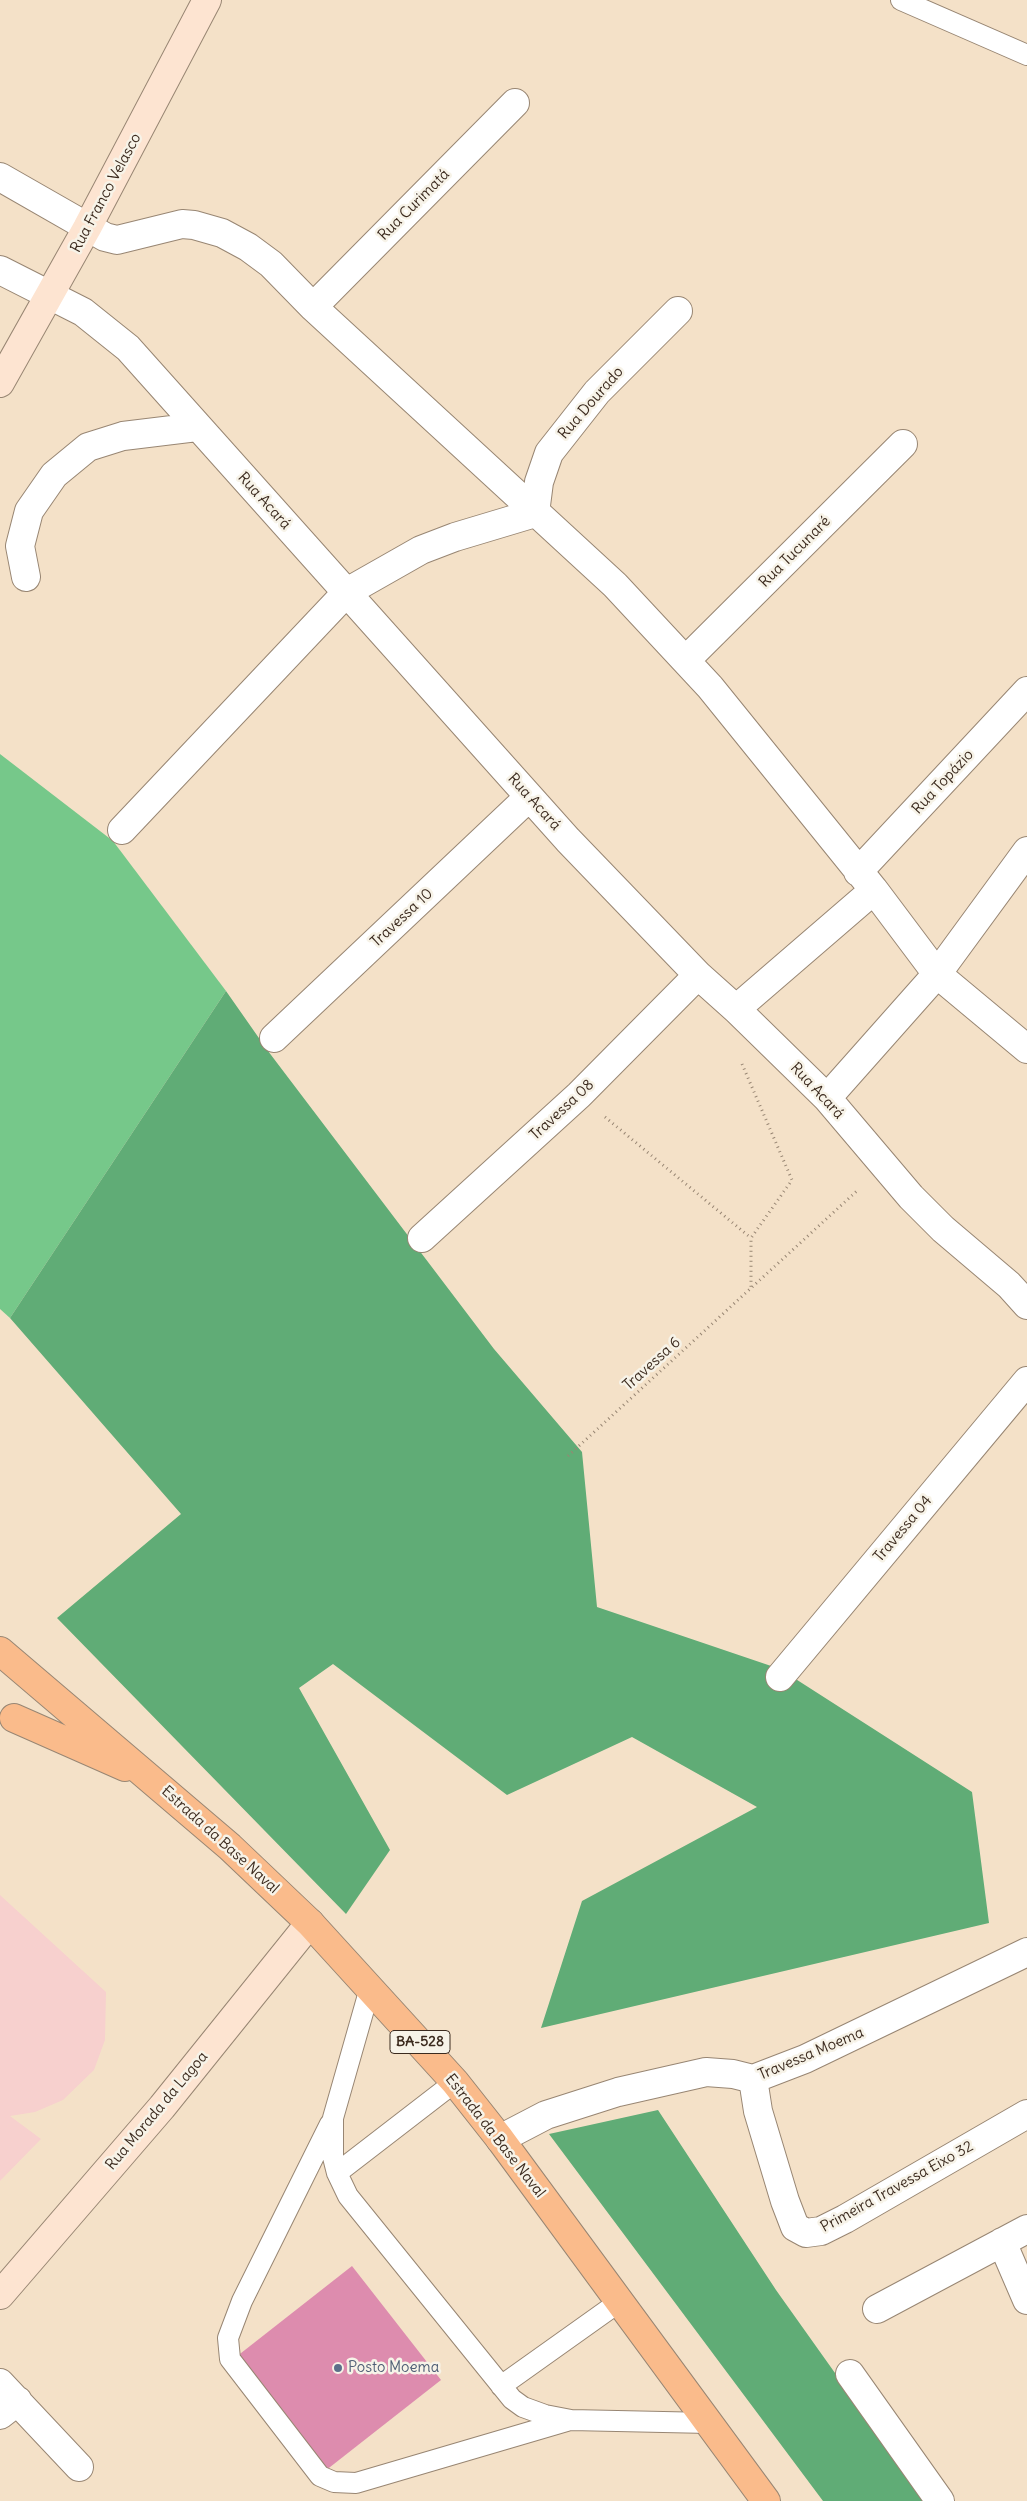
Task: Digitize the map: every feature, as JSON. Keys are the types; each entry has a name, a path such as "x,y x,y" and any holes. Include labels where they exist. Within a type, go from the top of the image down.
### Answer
{"main road":[{"name":"Estrada da Base Naval","path":"0,1651 230,1847 310,1923 455,2082 500,2140 766,2501"},
{"path":"7,1714 153,1780"}],"street":[{"name":"Rua Franco Velasco","path":"0,383 87,228 207,0"},
{"name":"Rua Curimatá","path":"313,307 515,103"},
{"path":"0,177 105,237 117,240 182,224 222,233 248,247 271,264 313,307 615,585 686,660 866,881 938,974 1027,1049"},
{"name":"Rua Acará","path":"0,270 50,293 83,312 128,348 529,797 698,976 736,1009 827,1098 883,1167 943,1229 981,1260 1027,1305"},
{"name":"Rua Dourado","path":"535,513 539,482 549,453 597,392 678,311"},
{"path":"26,577 20,546 29,511 54,475 88,447 123,436 197,427"},
{"name":"Rua Tucunaré","path":"686,660 903,444"},
{"path":"122,830 347,592 421,550 456,537 535,513"},
{"name":"Rua Topázio","path":"736,1009 866,881 1027,691"},
{"name":"Travessa 10","path":"274,1038 529,797"},
{"path":"827,1098 938,974 1027,851"},
{"name":"Travessa 08","path":"422,1238 579,1095 698,976"},
{"name":"Travessa 04","path":"780,1678 1027,1381"},
{"name":"Rua Morada da Lagoa","path":"0,2295 162,2108 310,1923"},
{"name":"Travessa Moema","path":"500,2140 546,2115 618,2092 706,2072 733,2074 753,2079 806,2059 1027,1952"},
{"name":"Primeira Travessa Eixo 32","path":"753,2079 758,2111 785,2201 795,2226 799,2231 806,2233 821,2231 845,2220 1027,2114"},
{"path":"877,2309 1027,2229"},
{"path":"1002,2242 1027,2300"},
{"path":"850,2374 940,2501"},
{"path":"6,2400 79,2467"}],"lane":[{"path":"901,0 1027,55"},
{"path":"370,1988 333,2118 242,2301 228,2338 230,2359 320,2476 334,2482 356,2483 571,2420"},
{"path":"337,2173 455,2082"},
{"path":"333,2118 331,2141 337,2173 348,2196 501,2386 523,2408 571,2420 709,2423"},
{"path":"501,2386 620,2302"}],"path":[{"path":"740,1060 792,1180 750,1238 752,1290"},
{"path":"579,1095 750,1238"},
{"name":"Travessa 6","path":"568,1456 752,1290 883,1167"}],"shaded area":[{"path":"0,1895 106,1992 105,2040 94,2070 63,2100 35,2112 10,2116 41,2139 0,2181"}],"green space":[{"path":"0,754 113,841 226,991 10,1318 0,1309"},
{"path":"226,991 268,1051 494,1349 582,1452 597,1607 780,1669 972,1792 989,1923 541,2028 582,1901 757,1807 632,1737 507,1795 333,1664 299,1688 390,1850 346,1914 57,1618 181,1514 10,1318"},
{"path":"658,2110 776,2290 926,2501 823,2501 549,2134"}],"building":[{"name":"Posto Moema","path":"352,2266 441,2380 325,2471 236,2357"}],"place":[{"name":"Posto Moema","path":"338,2368"}]}
